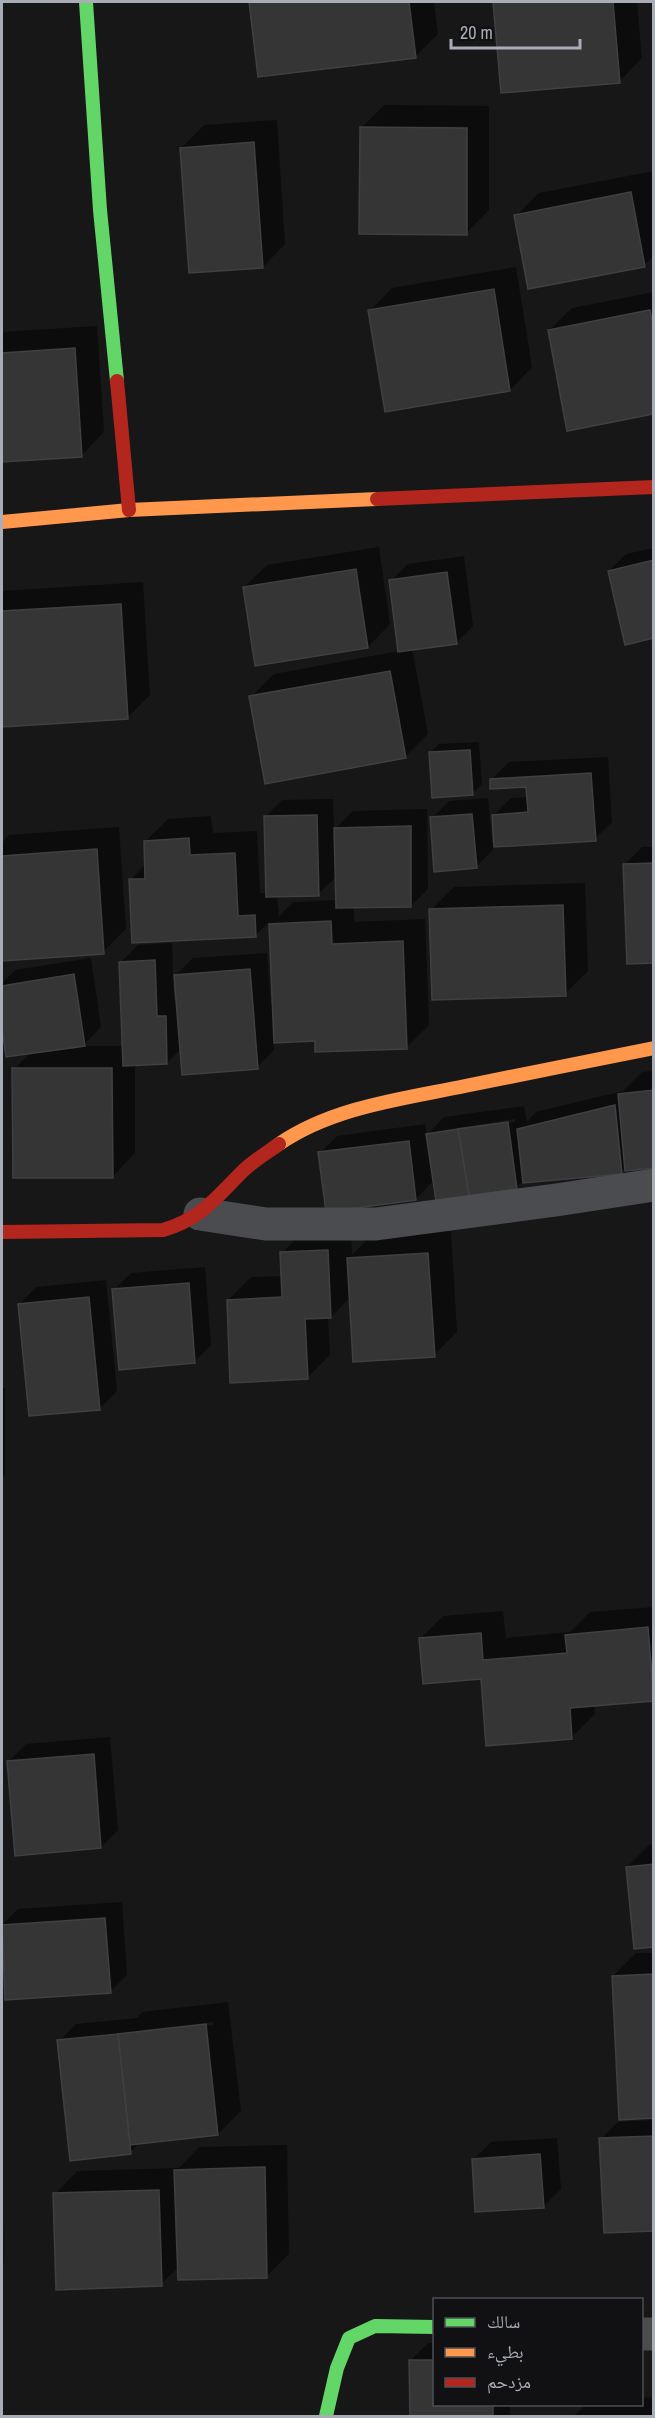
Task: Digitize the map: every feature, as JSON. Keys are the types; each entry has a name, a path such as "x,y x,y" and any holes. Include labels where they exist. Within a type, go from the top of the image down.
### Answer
{"street":[{"path":"86,2 100,210 129,510"},
{"path":"2,522 129,510 654,487"},
{"path":"2,1232 153,1231 183,1224 200,1214 247,1167 282,1142 339,1114 390,1101 654,1048"},
{"path":"200,1214 266,1224 376,1224 654,1185"},
{"path":"326,2416 336,2368 349,2338 375,2326 433,2327"}],"building":[{"path":"249,2 409,2 416,58 258,77"},
{"path":"493,2 613,2 620,83 501,93"},
{"path":"360,127 467,128 467,235 359,234"},
{"path":"254,142 263,268 189,273 180,148"},
{"path":"631,192 645,267 528,289 514,215"},
{"path":"494,289 510,391 385,412 368,310"},
{"path":"650,310 654,330 654,414 567,431 548,330"},
{"path":"75,348 82,457 2,462 2,353"},
{"path":"654,560 654,638 625,645 608,571"},
{"path":"356,569 368,648 255,666 243,587"},
{"path":"447,572 457,644 398,652 389,580"},
{"path":"121,604 128,719 2,727 2,611"},
{"path":"390,671 406,758 265,784 249,696"},
{"path":"470,750 473,795 432,798 429,752"},
{"path":"591,773 596,841 494,847 492,815 528,812 526,787 490,789 490,779"},
{"path":"472,814 477,868 434,872 430,817"},
{"path":"317,815 319,896 266,897 264,816"},
{"path":"411,826 411,907 336,908 334,828"},
{"path":"189,838 190,855 235,853 238,916 255,915 256,937 132,943 129,879 145,879 144,841"},
{"path":"97,849 104,954 2,961 2,856"},
{"path":"654,863 654,963 627,964 623,864"},
{"path":"563,905 566,996 432,1000 429,909"},
{"path":"331,921 332,944 403,941 407,1049 315,1052 315,1041 274,1043 269,924"},
{"path":"155,960 157,1016 166,1016 167,1064 123,1066 119,962"},
{"path":"250,969 258,1069 182,1075 174,975"},
{"path":"74,974 85,1046 6,1057 2,1028 2,986"},
{"path":"12,1068 112,1068 113,1178 13,1178"},
{"path":"654,1090 654,1168 625,1171 618,1094"},
{"path":"615,1105 622,1174 523,1183 517,1129"},
{"path":"508,1122 517,1189 469,1196 458,1129"},
{"path":"458,1129 469,1196 436,1201 426,1134"},
{"path":"409,1141 416,1200 326,1212 318,1152"},
{"path":"328,1250 331,1318 305,1319 308,1379 230,1383 227,1300 282,1297 280,1252"},
{"path":"428,1253 435,1357 353,1362 347,1258"},
{"path":"189,1283 195,1363 119,1370 112,1289"},
{"path":"89,1297 100,1410 29,1416 18,1304"},
{"path":"648,1627 654,1701 570,1708 572,1739 486,1746 481,1679 423,1684 419,1638 481,1633 483,1660 567,1653 565,1635"},
{"path":"94,1754 101,1848 15,1856 7,1761"},
{"path":"654,1864 654,1947 634,1949 626,1867"},
{"path":"105,1918 111,1993 5,2000 2,1925"},
{"path":"654,1974 654,2118 619,2120 612,1976"},
{"path":"206,2024 218,2135 130,2145 118,2034"},
{"path":"118,2034 131,2154 70,2161 57,2040"},
{"path":"654,2136 654,2231 604,2233 599,2138"},
{"path":"540,2154 544,2208 475,2212 472,2159"},
{"path":"265,2167 267,2278 178,2280 174,2170"},
{"path":"159,2190 162,2286 56,2290 53,2193"},
{"path":"409,2360 433,2360 433,2406 493,2406 493,2416 410,2416"}],"traffic: fast":[{"path":"86,2 100,210 117,381"},
{"path":"326,2416 337,2368 349,2338 375,2326 433,2327"}],"traffic: slow":[{"path":"2,522 129,510 377,499"},
{"path":"279,1144 322,1121 369,1106 654,1048"}],"traffic: jam":[{"path":"117,381 129,510"},
{"path":"377,499 654,487"},
{"path":"2,1232 163,1230 199,1213 245,1169 279,1144"}]}
